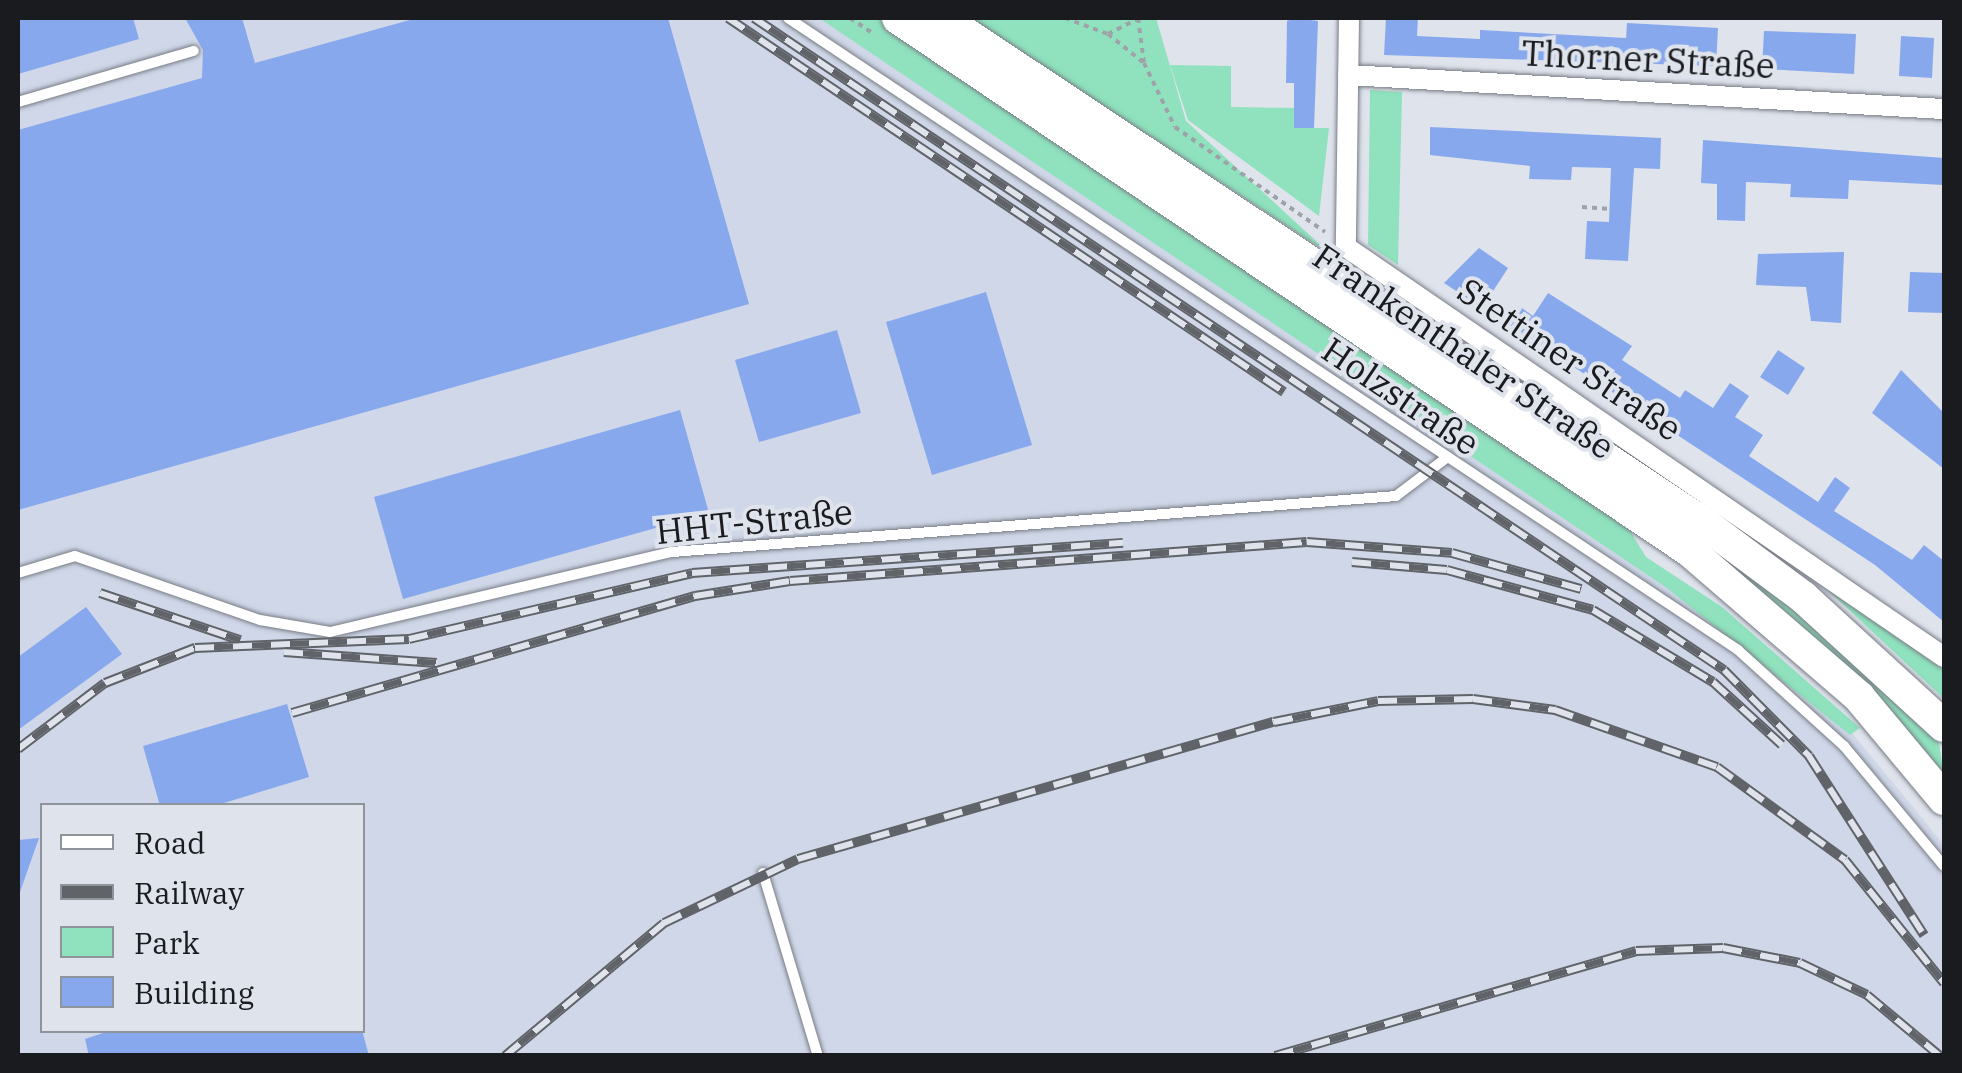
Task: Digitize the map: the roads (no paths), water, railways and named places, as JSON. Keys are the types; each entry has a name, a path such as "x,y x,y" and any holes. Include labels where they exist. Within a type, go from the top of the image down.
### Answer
{"main road":[{"name":"Frankenthaler Straße","path":"898,18 1690,551 1858,696 1944,800"},
{"name":"Frankenthaler Straße","path":"942,18 1706,526 1830,620 1944,726"}],"street":[{"path":"1348,75 1349,18"},
{"name":"Thorner Straße","path":"1348,75 1944,108"},
{"name":"Stettiner Straße","path":"1348,75 1346,247 1944,658"}],"lane":[{"name":"Holzstraße","path":"788,18 1446,460 1738,650 1844,746 1944,866"},
{"path":"18,102 194,50"},
{"name":"HHT-Straße","path":"18,573 76,556 260,620 330,632 672,552 1396,496 1446,460"},
{"path":"762,873 818,1056"}],"railway":[{"path":"728,18 1284,392"},
{"path":"754,18 1724,670 1809,756 1924,935"},
{"path":"292,713 695,596 790,581 1307,542 1452,553 1581,589"},
{"path":"18,749 105,683 195,648 409,639 692,573 1123,543"},
{"path":"1352,562 1447,570 1593,610 1713,682 1782,745"},
{"path":"100,593 240,640"},
{"path":"284,652 437,663"},
{"path":"505,1056 664,923 798,859 1274,722 1378,701 1473,699 1555,710 1717,767 1845,860 1944,983"},
{"path":"1275,1056 1636,951 1723,948 1800,963 1867,995 1940,1056"}]}
